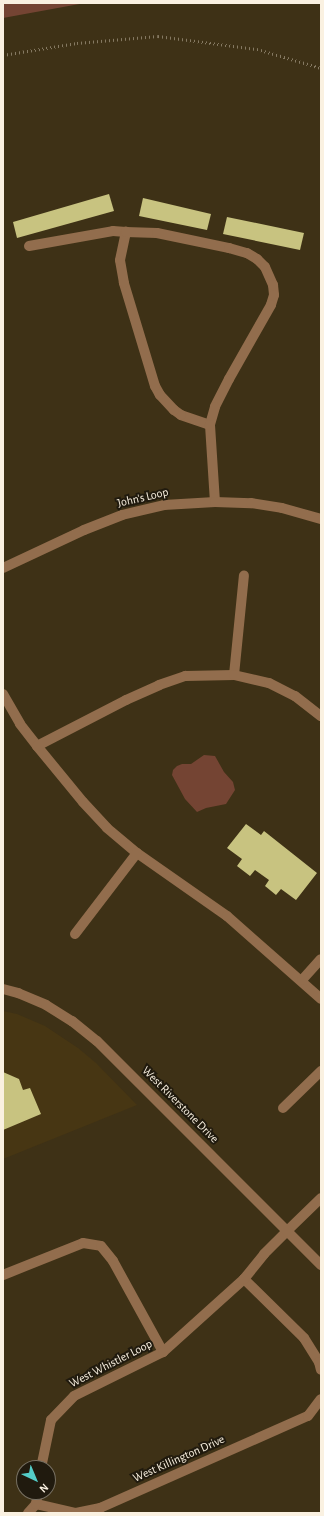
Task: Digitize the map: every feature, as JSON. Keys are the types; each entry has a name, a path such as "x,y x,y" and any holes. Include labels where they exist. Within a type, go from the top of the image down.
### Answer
{"street":[{"path":"29,246 113,231 157,233 229,248 257,259 270,276 274,295 271,306 229,379 215,407 210,425 215,502"},
{"path":"126,232 120,260 124,283 156,386 160,395 174,410 210,425"},
{"name":"John's Loop","path":"3,568 84,530 122,515 164,505 215,502 251,503 282,508 321,519"},
{"path":"234,675 244,575"},
{"path":"37,746 160,685 185,676 234,675 269,683 296,696 321,716"},
{"path":"3,694 20,724 37,746 83,802 107,828 137,853 227,916 302,980 321,999"},
{"path":"75,934 137,853"},
{"path":"302,980 321,959"},
{"name":"West Riverstone Drive","path":"3,989 18,993 46,1005 72,1021 97,1041 321,1265"},
{"path":"283,1108 321,1071"},
{"path":"287,1231 321,1198"},
{"name":"West Whistler Loop","path":"43,1460 51,1420 74,1396 163,1352 244,1279 264,1254 287,1231"},
{"path":"3,1274 83,1243 101,1246 113,1260 163,1352"},
{"path":"244,1279 304,1338 319,1362 321,1370"},
{"name":"West Killington Drive","path":"36,1504 76,1512 100,1508 308,1416 321,1399"},
{"path":"28,1513 36,1504 37,1500"}],"path":[{"path":"3,55 77,43 158,36 257,49 321,68"}],"shaded area":[{"path":"3,3 85,3 3,18"},
{"path":"204,755 215,756 224,772 233,782 235,790 226,804 206,808 197,812 185,799 172,775 173,770 177,766 182,764 191,764"},
{"path":"3,1011 17,1014 45,1026 78,1048 96,1063 137,1105 3,1159"}],"building":[{"path":"109,194 114,211 17,238 13,222"},
{"path":"143,198 211,214 207,230 139,216"},
{"path":"227,217 304,233 300,250 223,234"},
{"path":"246,824 261,835 264,831 317,873 296,900 281,889 276,895 265,886 269,880 255,870 250,876 237,866 242,859 227,848"},
{"path":"3,1072 19,1079 23,1090 30,1088 41,1114 3,1130"}]}
